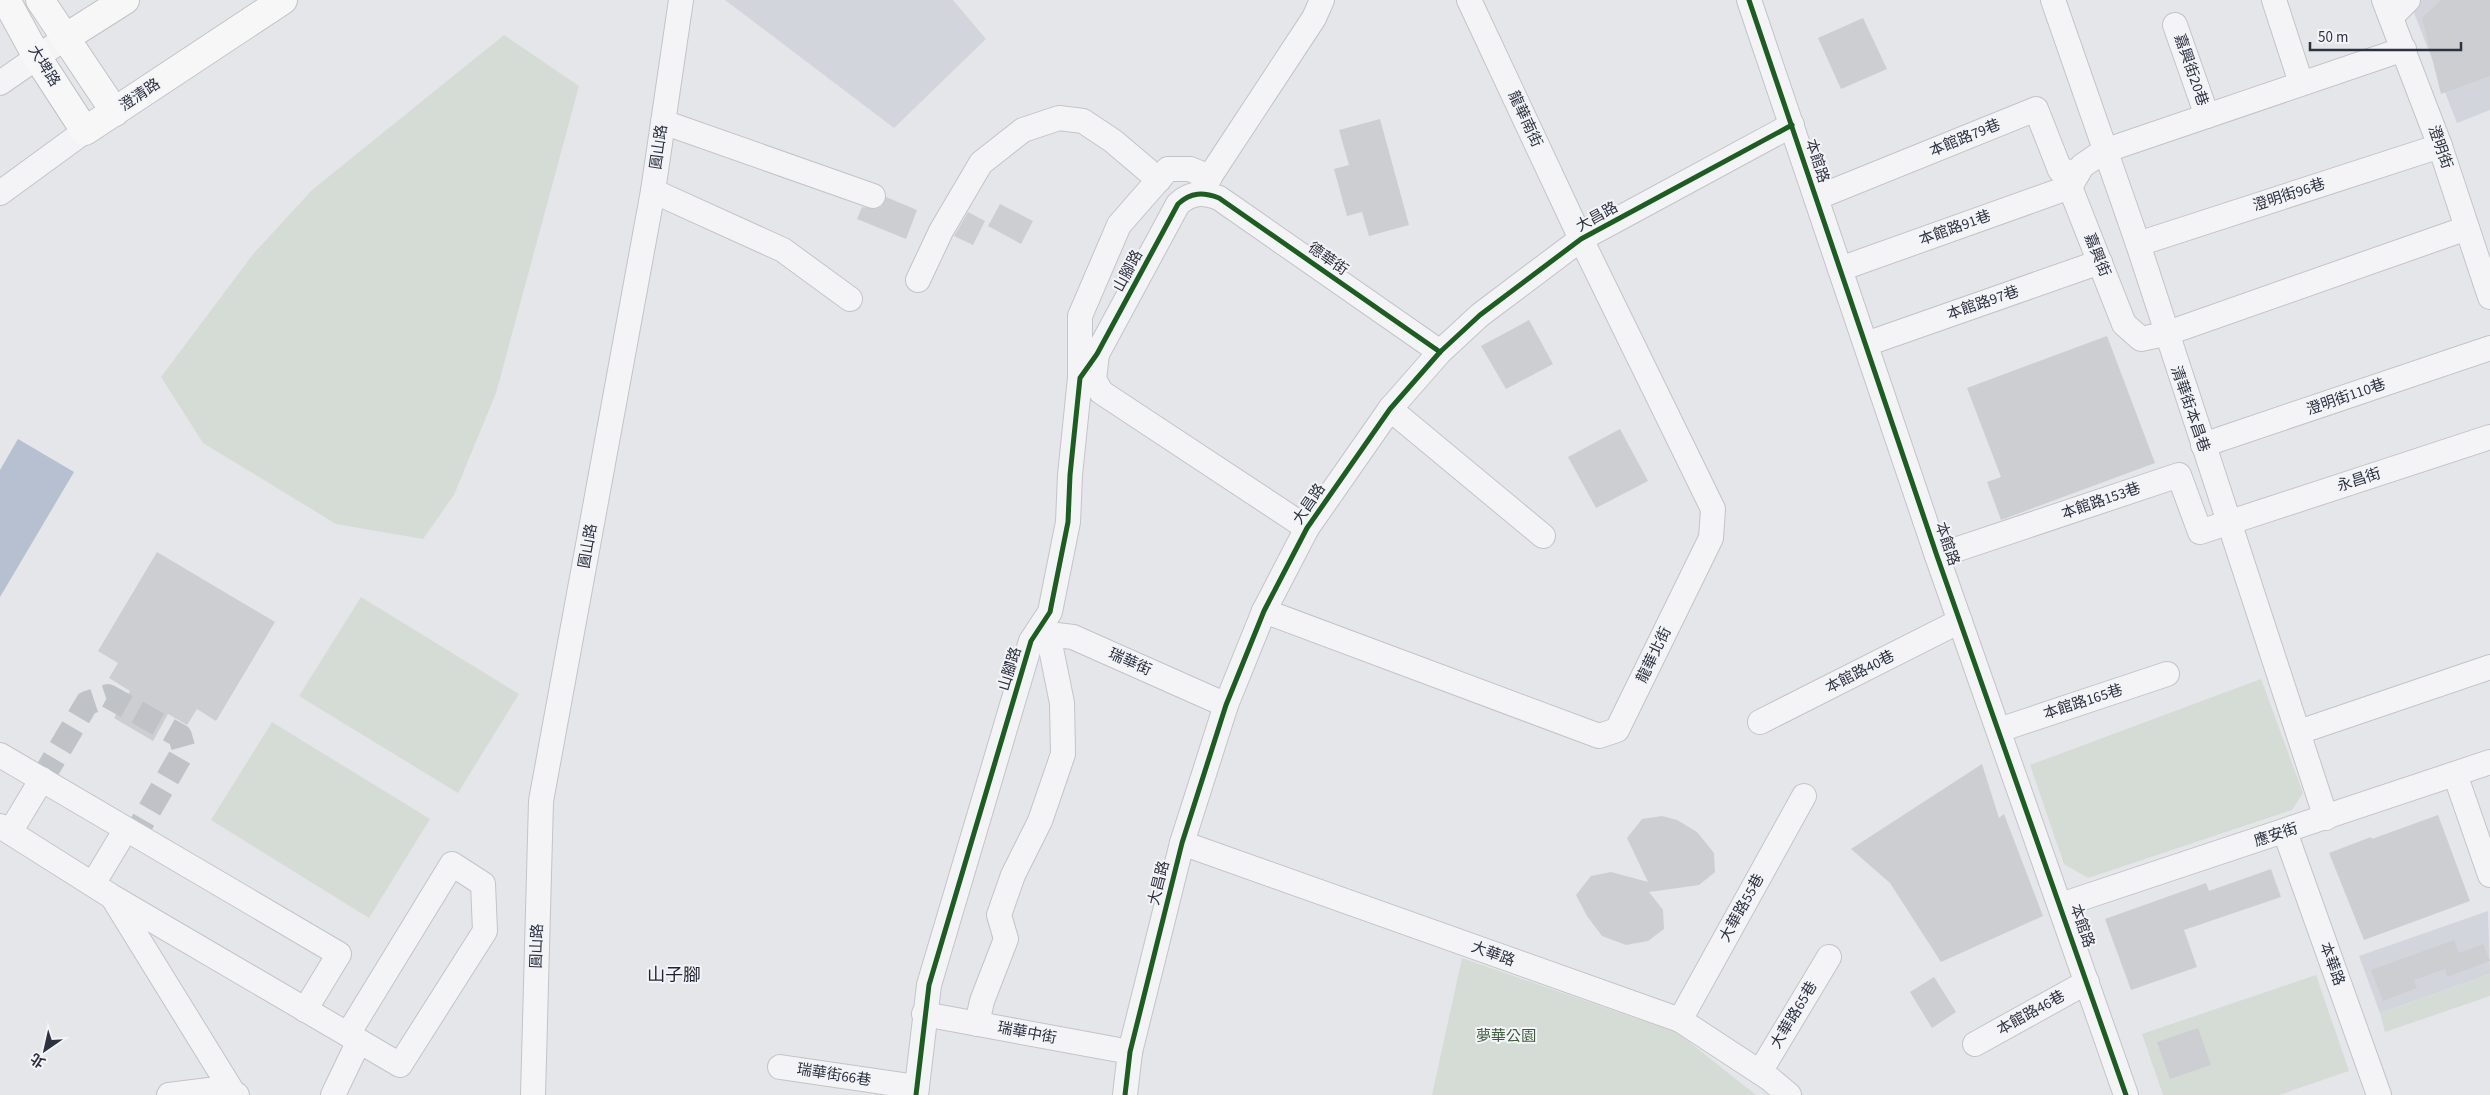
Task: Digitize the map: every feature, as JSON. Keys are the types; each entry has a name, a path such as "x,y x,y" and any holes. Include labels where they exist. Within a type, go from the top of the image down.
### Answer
{"main road":[{"name":"大埤路","path":"6,0 37,57 85,131"},
{"path":"40,0 115,112"},
{"path":"65,38 125,0"},
{"name":"澄清路","path":"85,131 283,0"}],"street":[{"name":"圓山路","path":"532,1095 542,801 653,191 681,0"},
{"name":"山腳路","path":"1080,378 1097,354 1178,204 1204,185 1314,18 1322,0"},
{"name":"龍華南街","path":"1469,0 1581,239"},
{"name":"本館路","path":"1749,0 1937,556 2061,905 2126,1095"},
{"name":"清華街本昌巷","path":"2053,0 2104,152 2138,244 2326,818"},
{"path":"2274,0 2301,83"},
{"path":"2388,8 2408,0"},
{"name":"澄明街","path":"2388,8 2440,146 2490,296"},
{"name":"嘉興街20巷","path":"2175,25 2206,116"},
{"path":"0,83 65,38"},
{"path":"2074,180 2082,166 2104,152 2404,49"},
{"name":"本館路79巷","path":"1816,198 2036,109 2060,170 2074,180"},
{"path":"918,280 941,231 981,163 1023,130 1059,118 1082,121 1112,141 1159,180"},
{"path":"663,122 873,196"},
{"name":"大昌路","path":"1125,1095 1130,1052 1182,843 1226,705 1264,611 1307,528 1390,409 1440,352 1480,315 1581,239 1792,125"},
{"name":"澄清路","path":"0,193 85,131"},
{"name":"澄明街96巷","path":"2138,244 2440,146"},
{"name":"山腳路","path":"916,1091 929,984 1050,612 1068,522 1070,475 1080,378 1080,316 1120,226 1168,169 1190,169 1204,185"},
{"name":"嘉興街","path":"2074,180 2100,262 2124,324 2142,339 2166,334 2467,228"},
{"name":"本館路91巷","path":"1840,269 2074,180"},
{"name":"德華街","path":"1204,185 1208,194 1219,198 1440,352"},
{"path":"653,191 783,250 850,299"},
{"name":"龍華北街","path":"1264,611 1599,736 1617,730 1711,538 1713,509 1581,239"},
{"name":"本館路97巷","path":"1866,344 2100,262"},
{"name":"澄明街110巷","path":"2203,445 2490,348"},
{"path":"1097,354 1094,379 1101,392 1307,528"},
{"path":"1390,409 1544,536"},
{"name":"永昌街","path":"2228,523 2490,437"},
{"name":"本館路153巷","path":"1937,556 2180,474 2200,532 2228,523"},
{"name":"本館路40巷","path":"1760,722 1960,621"},
{"name":"瑞華街","path":"1040,638 1073,637 1226,705"},
{"path":"977,1024 982,1001 1006,939 999,915 1013,875 1040,821 1063,754 1062,703 1040,638"},
{"path":"2299,732 2490,667"},
{"name":"本館路165巷","path":"1999,730 2167,674"},
{"path":"0,755 339,954 306,1010"},
{"name":"應安街","path":"2061,905 2285,832 2490,762"},
{"path":"2455,774 2490,875"},
{"path":"42,779 5,829 102,890 353,1038 400,1065 485,931 483,884 452,864 353,1038 334,1095"},
{"name":"大華路55巷","path":"1680,1020 1804,796"},
{"path":"102,890 126,829"},
{"name":"本華路","path":"2285,832 2379,1095"},
{"name":"大華路","path":"1182,843 1680,1020 1760,1072 1789,1095"},
{"path":"102,890 235,1095"},
{"name":"大華路65巷","path":"1760,1072 1829,957"},
{"name":"本館路46巷","path":"1975,1044 2087,982"},
{"name":"瑞華中街","path":"924,1014 1130,1052"},
{"name":"瑞華街66巷","path":"780,1067 916,1091"},
{"path":"169,1095 209,1090 235,1095"}],"shaded area":[{"path":"725,0 953,0 986,39 894,128"},
{"path":"2409,0 2490,0 2490,110 2457,123"},
{"path":"2488,911 2490,974 2380,1013 2359,956"}],"green space":[{"path":"504,35 579,86 496,393 454,495 423,539 336,524 203,443 161,377 254,253 312,190"},
{"path":"361,597 519,694 458,793 299,696"},
{"path":"2261,679 2303,793 2292,810 2088,878 2064,864 2030,765"},
{"path":"272,722 430,819 369,918 211,820"},
{"name":"夢華公園","path":"1462,958 1678,1033 1756,1095 1432,1095"},
{"path":"2490,974 2490,996 2385,1032 2380,1013"},
{"path":"2316,975 2349,1071 2279,1095 2163,1095 2142,1034"}],"water":[{"path":"18,439 74,472 0,597 0,470"}],"building":[{"path":"2441,0 2490,0 2490,76 2441,94 2422,18"},
{"path":"1863,18 1887,69 1841,89 1818,38"},
{"path":"1380,119 1409,225 1369,236 1362,212 1347,216 1334,169 1349,165 1339,130"},
{"path":"886,197 917,210 906,239 857,219 862,207 876,209 882,206"},
{"path":"1000,204 1033,221 1021,244 988,226"},
{"path":"968,212 985,221 973,245 954,236"},
{"path":"1529,320 1553,364 1506,389 1481,346"},
{"path":"2107,336 2155,463 2001,520 1987,482 2001,477 1967,388"},
{"path":"1620,429 1648,481 1596,508 1568,457"},
{"path":"157,552 275,622 216,721 197,709 187,725 168,714 153,741 114,718 130,691 109,678 118,663 98,651"},
{"path":"1982,764 1999,818 2004,814 2043,916 1941,962 1890,883 1851,849"},
{"path":"2438,815 2470,901 2364,940 2329,853"},
{"path":"1662,816 1677,820 1697,832 1714,853 1715,872 1699,885 1649,892 1663,910 1664,929 1648,941 1626,945 1602,936 1587,916 1576,895 1591,876 1611,872 1648,882 1627,838 1642,819"},
{"path":"2271,869 2281,897 2184,930 2197,967 2131,990 2105,919 2206,883 2209,891"},
{"path":"2454,940 2459,953 2483,944 2490,961 2447,977 2445,969 2414,980 2417,988 2383,1001 2371,970"},
{"path":"1934,977 1956,1012 1932,1028 1910,992"},
{"path":"2198,1028 2211,1065 2170,1079 2157,1042"}],"tunnel":[{"path":"42,779 87,703 108,696 180,736 184,750 135,835"}],"cycle path":[{"path":"1749,0 1937,556 2126,1095"},
{"path":"1125,1095 1130,1052 1182,843 1226,705 1264,611 1307,528 1390,409 1440,352 1480,315 1581,239 1792,125"},
{"path":"916,1095 929,985 1031,641 1050,612 1068,522 1070,475 1080,378 1097,354 1178,204 1188,197 1197,194 1219,198 1440,352"}],"district":[{"name":"山子腳","path":"674,975"}]}
